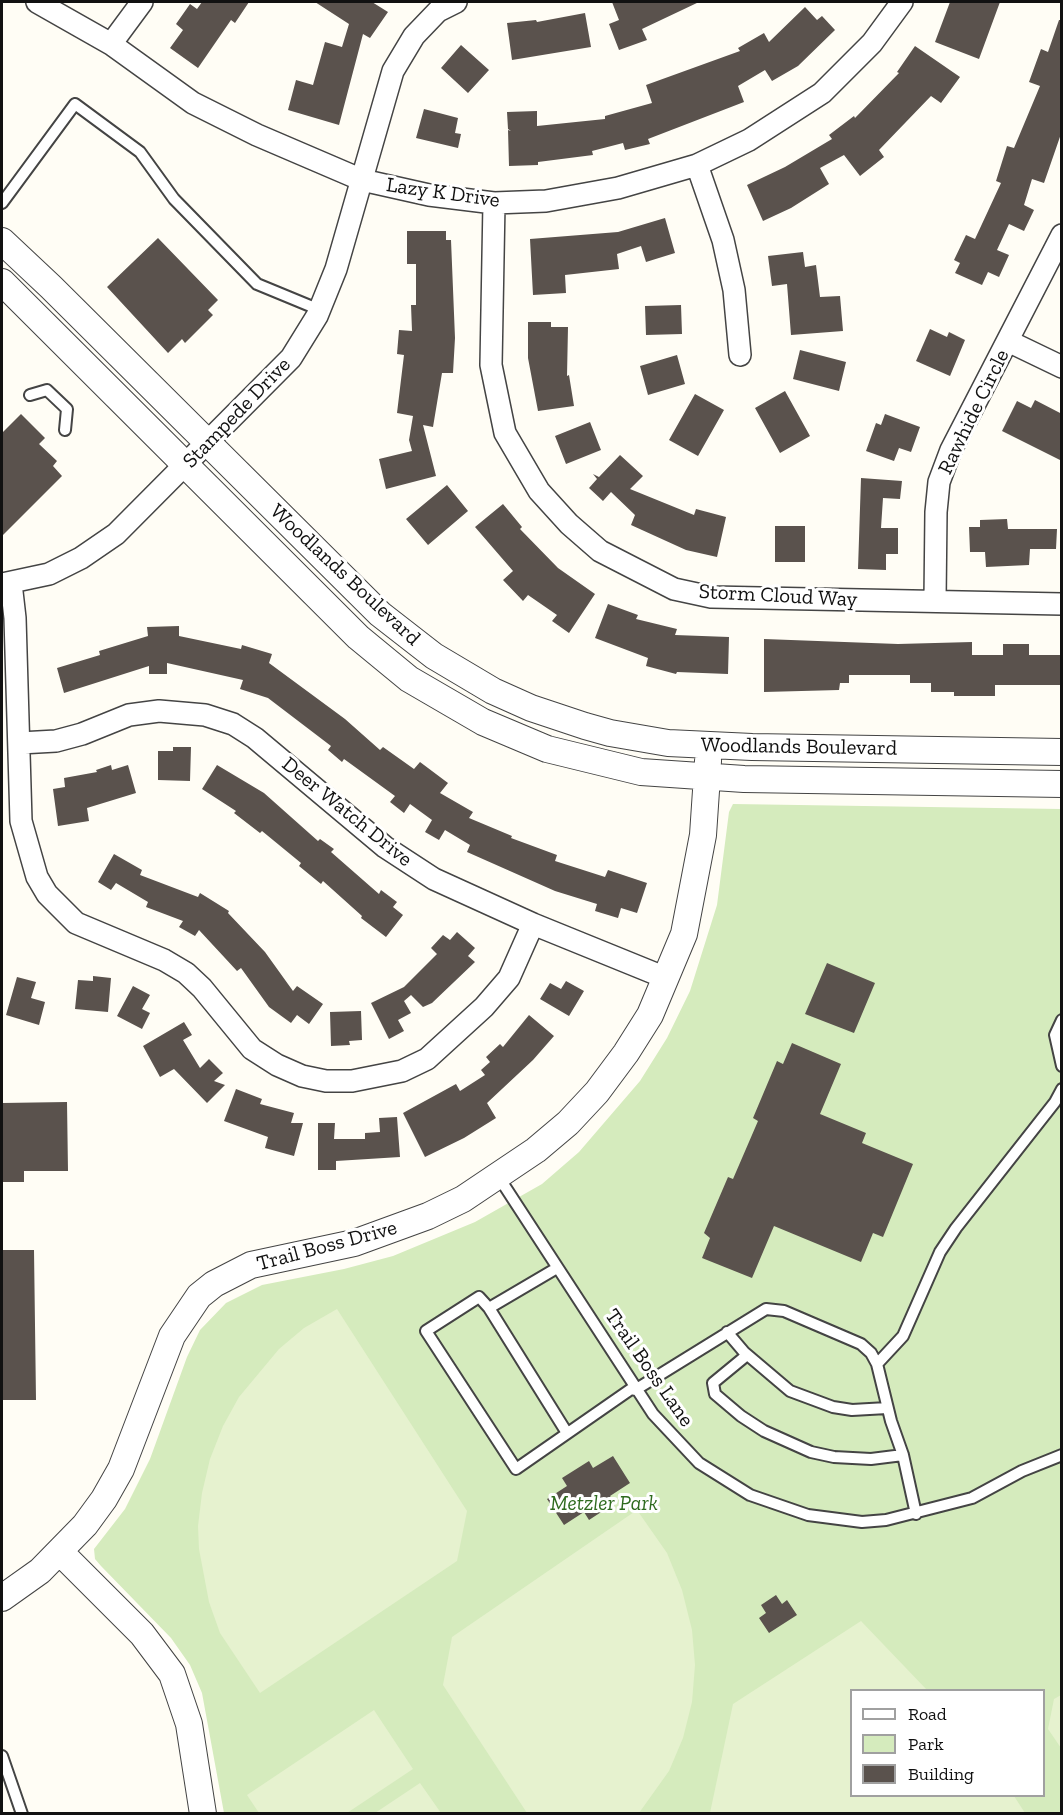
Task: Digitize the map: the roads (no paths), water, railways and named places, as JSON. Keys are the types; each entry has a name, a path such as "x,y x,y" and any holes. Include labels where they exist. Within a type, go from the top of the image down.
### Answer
{"street":[{"name":"Lazy K Drive","path":"37,2 111,44 193,103 362,180 429,195 494,203 546,201 586,195 653,179 697,165 778,124 822,93 872,44 902,2"},
{"path":"111,44 142,2"},
{"name":"Stampede Drive","path":"6,584 49,574 90,552 116,534 187,466 291,358 320,310 336,269 393,71 414,36 438,11 456,2"},
{"path":"697,165 723,240 734,290 740,355"},
{"name":"Storm Cloud Way","path":"494,203 490,308 491,365 496,399 505,432 521,464 539,491 569,524 600,551 674,589 711,597 754,600 935,600 1062,604"},
{"name":"Rawhide Circle","path":"935,600 936,512 939,482 951,450 1062,236"},
{"name":"Woodlands Boulevard","path":"2,241 51,286 380,614 406,636 463,675 531,708 601,731 658,741 709,746 1062,752"},
{"name":"Woodlands Boulevard","path":"3,286 358,637 409,679 451,705 516,738 578,758 641,772 708,777 1062,784"},
{"path":"1008,341 1062,367"},
{"path":"6,584 15,618 21,821 34,868 47,894 62,912 76,922 164,960 186,973 202,988 231,1027 252,1049 277,1065 302,1076 326,1081 375,1078 402,1071 427,1059 484,1007 509,978 533,924"},
{"name":"Deer Watch Drive","path":"20,743 56,741 82,734 129,716 159,711 205,715 233,724 255,738 410,865 434,879 533,924 666,978"},
{"name":"Trail Boss Drive","path":"2,1598 40,1571 60,1552 104,1499 121,1470 172,1336 199,1296 214,1284 251,1265 354,1243 418,1220 463,1199 498,1176 568,1123 597,1092 627,1053 650,1015 684,934 695,885 708,777 709,746"},
{"path":"60,1552 142,1634 172,1674 189,1724 203,1814"}],"lane":[{"path":"2,203 75,104 140,152 174,199 257,284 320,310"},
{"path":"30,394 47,390 67,409 65,430"},
{"path":"1062,1020 1055,1035 1062,1066"},
{"path":"877,1364 903,1336 940,1252 956,1228 1055,1102 1062,1089"},
{"name":"Trail Boss Lane","path":"498,1176 634,1388 672,1438 699,1463 750,1495 808,1515 836,1520 870,1521 916,1514 972,1498 1022,1471 1062,1455"},
{"path":"489,1308 557,1268"},
{"path":"567,1433 489,1308 479,1297 426,1331 516,1469 634,1388 759,1311 774,1309 861,1344 871,1353 877,1364 887,1408 903,1455 916,1514"},
{"path":"727,1332 747,1355 790,1391 811,1400 852,1410 887,1408"},
{"path":"747,1355 712,1383 715,1394 741,1416 764,1431 811,1452 834,1457 871,1459 903,1455"},
{"path":"2,1756 22,1814"}],"park label":[{"name":"Metzler Park","path":"604,1504"}]}
